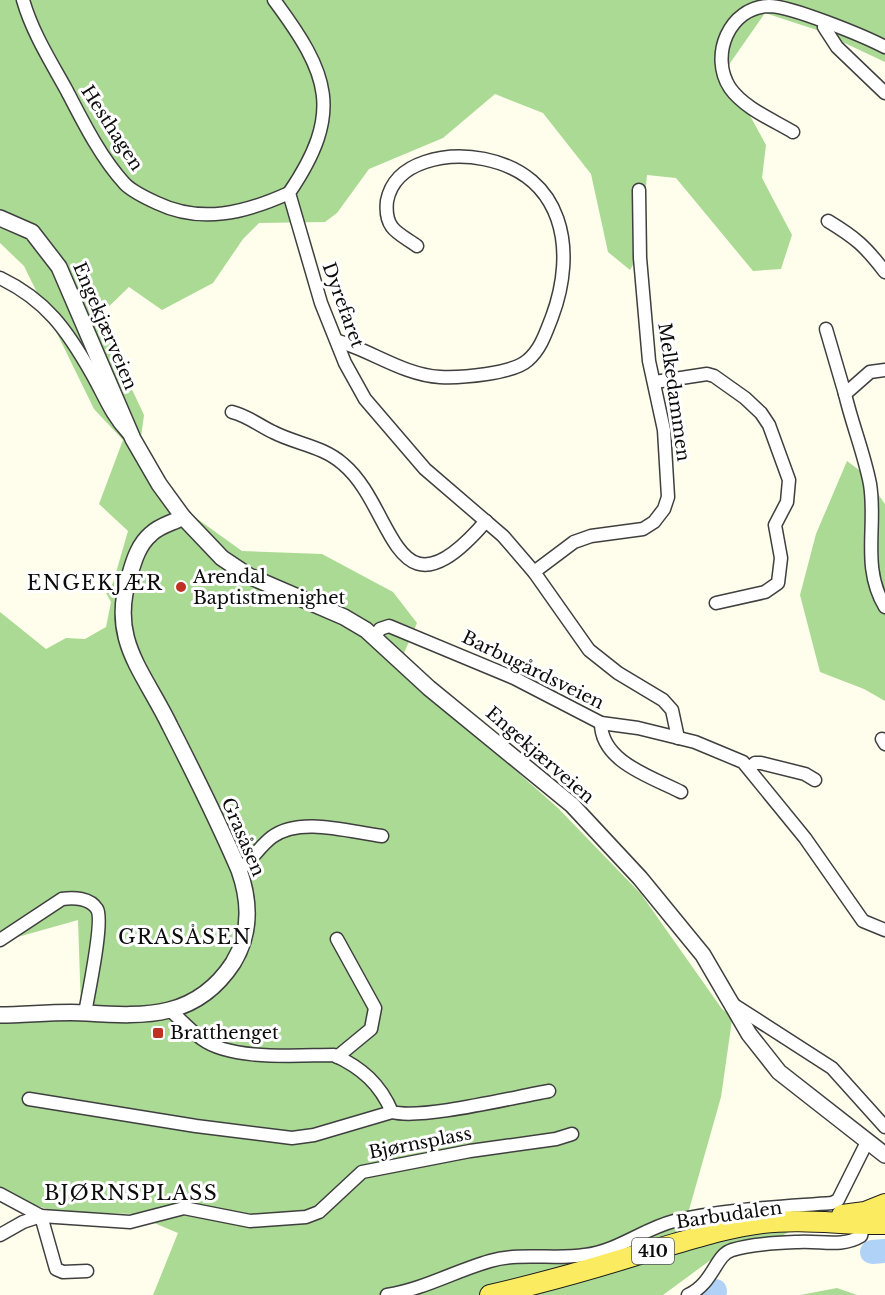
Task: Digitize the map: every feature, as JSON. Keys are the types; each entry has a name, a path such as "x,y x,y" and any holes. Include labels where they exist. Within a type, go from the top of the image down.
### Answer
{"main road":[{"name":"Barbudalen","path":"865,1218 885,1204"},
{"name":"Barbudalen","path":"490,1295 551,1281 716,1232 761,1223 865,1218 885,1224"}],"street":[{"name":"Hesthagen","path":"23,0 74,105 112,169 127,186 168,208 208,216 254,207 289,193"},
{"path":"273,0 309,52 325,99 324,121 315,149 289,193"},
{"path":"794,132 745,103 731,89 722,73 722,48 735,21 758,8 782,8 868,38 885,47"},
{"path":"825,23 824,27 837,47 885,93"},
{"path":"338,341 362,348 413,372 440,377 492,372 518,366 535,353 544,338 558,300 565,249 562,227 553,207 537,186 521,173 487,159 433,160 416,164 398,176 390,189 386,209 392,228 417,246"},
{"name":"Melkedammen","path":"534,572 574,542 591,536 642,529 654,522 664,509 668,497 666,453 655,382 649,361 640,258 639,190"},
{"name":"Dyrefaret","path":"289,193 321,303 345,363 357,384 383,422 425,469 486,521 534,572"},
{"name":"Engekjærveien","path":"0,218 32,232 59,267 133,439 159,484 183,517 236,569 344,617 375,637 429,688 572,805 640,878 703,955 749,1034 779,1072 884,1156"},
{"path":"828,221 858,239 870,250 885,272"},
{"name":"Engekjærveien","path":"3,279 35,297 55,316 92,374 114,418 133,439"},
{"path":"826,329 870,483 873,506 869,553 872,572 885,607"},
{"path":"845,394 870,372 885,370"},
{"path":"655,382 706,374 714,376 745,398 769,424 789,480 787,502 775,525 781,558 778,583 765,592 716,603"},
{"path":"232,412 246,416 274,433 327,452 344,464 360,482 390,539 413,560 433,564 447,559 472,538 486,521"},
{"name":"Grasåsen","path":"0,1015 86,1013 103,1015 171,1011 198,1001 211,992 237,957 245,936 248,914 245,887 239,870 164,712 133,659 123,633 121,613 124,589 141,546 150,534 183,517"},
{"path":"534,572 589,650 618,673 663,700 672,710 678,738"},
{"name":"Barbugårdsveien","path":"375,637 380,629 389,626 514,678 601,723 638,728 694,742 743,762 805,838 863,921 885,930"},
{"path":"601,723 608,747 617,758 681,792"},
{"path":"749,768 755,763 761,763 805,774 815,780"},
{"path":"239,870 272,837 289,828 317,828 382,836"},
{"path":"0,940 62,898 73,897 95,907 98,911 98,938 86,1013"},
{"path":"337,939 375,1008 372,1029 337,1057"},
{"path":"731,1003 832,1068 885,1127"},
{"path":"171,1011 202,1040 220,1047 248,1053 337,1057 362,1071 378,1085 392,1113"},
{"path":"29,1099 196,1126 292,1138 314,1135 392,1113 441,1110 549,1092"},
{"name":"Bjørnsplass","path":"0,1194 41,1216 130,1222 149,1219 173,1209 184,1208 250,1221 306,1217 319,1212 362,1172 470,1151 556,1139 572,1134"},
{"name":"Barbudalen","path":"387,1295 423,1287 489,1261 507,1258 586,1255 629,1242 655,1228 689,1218 755,1209 832,1203 838,1200 867,1142"},
{"path":"41,1216 56,1269 63,1272 87,1271"},
{"name":"Bjørnsplass","path":"0,1235 41,1216"},
{"name":"Barbudalen","path":"688,1295 707,1282 719,1260 732,1250 799,1241 850,1243 861,1236 865,1218"}],"green space":[{"path":"0,0 885,0 885,62 817,30 765,13 728,66 743,103 766,145 762,178 792,235 781,269 753,271 676,178 647,175 640,253 630,270 608,252 591,174 543,113 495,94 443,138 369,169 337,213 325,222 259,223 243,239 213,283 162,310 129,287 98,317 144,415 139,452 189,513 242,551 322,554 393,592 417,623 404,653 461,707 506,762 558,808 641,894 722,1009 737,1020 732,1020 721,1097 687,1217 819,1200 816,1217 769,1243 716,1256 663,1295 153,1295 178,1233 133,1214 55,1211 0,1196 0,1008 81,1009 78,920 0,942 0,612 46,649 66,638 85,639 106,627 111,602 106,593 113,583 128,531 99,504 123,440 94,409 24,266 0,243"},
{"path":"847,461 863,473 885,504 885,701 864,689 820,672 800,595 816,534"},
{"path":"837,1288 857,1295 800,1295"}],"waterway":[{"path":"872,1252 885,1251"},
{"path":"707,1295 715,1291"}],"place":[{"name":"Arendal Baptistmenighet","path":"181,587"},
{"name":"Bratthenget","path":"158,1033"}],"district":[{"name":"ENGEKJÆR","path":"95,583"},
{"name":"GRASÅSEN","path":"185,937"},
{"name":"BJØRNSPLASS","path":"131,1193"}]}
